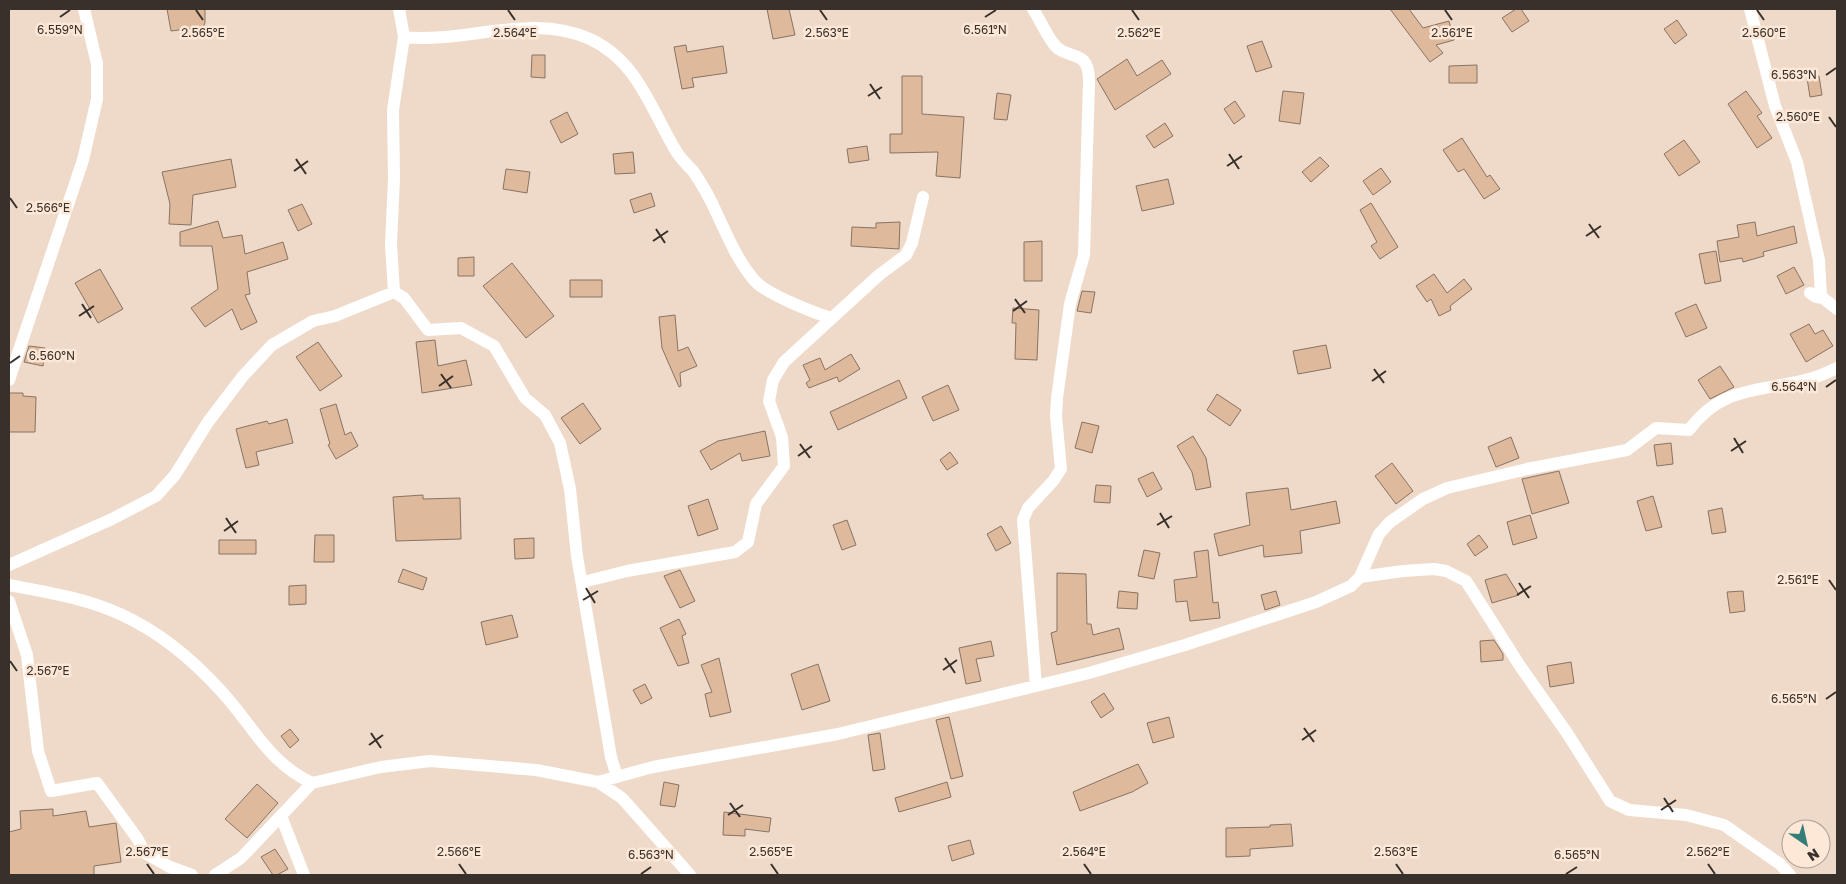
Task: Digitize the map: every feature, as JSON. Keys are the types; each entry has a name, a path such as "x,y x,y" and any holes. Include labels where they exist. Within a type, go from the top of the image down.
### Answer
{"street":[{"path":"9,380 84,160 97,99 97,64 84,9"},
{"path":"394,292 391,245 394,178 393,110 404,38 399,9"},
{"path":"1034,9 1058,48 1085,61 1089,67 1090,81 1084,255 1070,304 1057,398 1056,416 1061,469 1053,482 1028,508 1023,520 1036,686"},
{"path":"1750,9 1775,106 1797,162 1819,260 1821,297 1810,293 1816,297 1823,298 1837,309"},
{"path":"404,38 428,40 529,27 555,29 590,40 619,58 633,73 676,152 704,188 737,256 755,281 777,295 831,318"},
{"path":"584,582 627,571 735,552 748,542 756,504 784,466 782,437 769,401 773,380 784,362 831,318 906,255 912,243 923,197"},
{"path":"9,565 112,519 156,496 176,475 214,414 243,376 272,345 313,321 335,316 394,292"},
{"path":"394,292 404,298 428,330 461,328 494,346 525,398 546,415 560,444 570,489 577,556 584,582 611,757 618,777"},
{"path":"598,782 653,767 838,734 1089,673 1185,645 1316,602 1351,586 1360,577 1379,534 1390,522 1423,500 1447,488 1527,469 1627,450 1656,428 1689,430 1710,407 1742,391 1810,379 1837,368"},
{"path":"1360,577 1403,571 1434,570 1456,575 1472,590 1610,801 1619,807 1629,810 1686,815 1724,826 1780,864 1790,875"},
{"path":"9,585 56,594 118,613 170,644 199,668 223,693 273,757 292,774 312,783"},
{"path":"9,601 27,655 38,751 51,791 97,783 137,838 145,853 170,867 192,875"},
{"path":"215,875 241,858 312,783 381,767 430,761 536,770 598,782 622,798 690,875"},
{"path":"281,816 304,875"}],"building":[{"path":"167,9 205,9 205,23 203,27 171,31"},
{"path":"767,9 789,9 795,35 773,39"},
{"path":"1390,9 1409,9 1423,28 1449,21 1454,40 1436,45 1443,53 1430,62"},
{"path":"1516,9 1521,9 1529,21 1512,32 1502,18"},
{"path":"1677,20 1687,35 1675,44 1664,29"},
{"path":"1262,41 1272,67 1256,72 1247,46"},
{"path":"686,45 687,52 723,46 727,73 692,78 694,87 682,89 674,47"},
{"path":"532,55 545,55 545,78 531,77"},
{"path":"1127,59 1137,76 1162,60 1171,74 1115,110 1097,79"},
{"path":"1477,65 1477,83 1449,83 1449,66"},
{"path":"902,76 922,76 922,114 964,117 960,178 936,176 938,152 890,153 890,134 902,134"},
{"path":"1819,76 1822,95 1810,97 1807,78"},
{"path":"1283,91 1304,93 1300,124 1279,121"},
{"path":"1746,91 1762,113 1757,116 1772,138 1757,148 1728,104"},
{"path":"997,93 1011,95 1007,120 994,119"},
{"path":"1235,101 1245,116 1234,124 1224,109"},
{"path":"567,112 578,134 561,143 550,121"},
{"path":"1165,123 1173,136 1154,148 1146,136"},
{"path":"1462,138 1487,177 1490,175 1500,189 1484,199 1464,169 1458,172 1443,150"},
{"path":"1684,140 1700,162 1679,176 1664,154"},
{"path":"867,146 869,160 849,163 847,149"},
{"path":"633,152 635,173 615,174 613,154"},
{"path":"1320,157 1329,166 1311,182 1302,172"},
{"path":"231,159 236,187 193,195 191,225 169,224 170,204 162,172"},
{"path":"1381,168 1391,182 1373,195 1363,181"},
{"path":"506,169 530,172 527,193 503,189"},
{"path":"1168,179 1174,204 1142,211 1136,186"},
{"path":"651,193 655,206 634,213 630,200"},
{"path":"1371,203 1398,247 1380,259 1371,246 1377,242 1360,210"},
{"path":"302,204 312,224 298,231 288,210"},
{"path":"218,221 223,238 242,235 245,254 283,242 288,259 247,272 250,294 245,295 257,322 241,330 232,309 205,327 191,308 218,289 212,246 180,246 180,232"},
{"path":"900,222 899,249 851,246 852,227 876,228 876,223"},
{"path":"1755,222 1757,236 1794,226 1797,243 1763,252 1764,256 1743,262 1742,258 1720,262 1717,241 1739,237 1737,225"},
{"path":"1042,241 1042,281 1024,281 1024,242"},
{"path":"1716,251 1721,281 1705,284 1699,254"},
{"path":"474,257 474,276 458,276 458,258"},
{"path":"512,263 554,316 526,338 483,286"},
{"path":"1794,267 1804,285 1786,294 1777,276"},
{"path":"100,269 123,309 98,323 75,283"},
{"path":"1434,274 1447,293 1464,279 1472,289 1450,306 1451,310 1439,316 1431,299 1427,302 1416,286"},
{"path":"570,280 602,280 602,297 570,297"},
{"path":"1082,291 1095,292 1091,313 1077,311"},
{"path":"1696,304 1707,328 1686,337 1675,313"},
{"path":"1013,308 1039,310 1037,360 1015,359 1016,323 1012,323"},
{"path":"675,315 678,351 688,347 697,366 680,373 681,386 679,387 662,348 659,317"},
{"path":"1809,324 1815,334 1823,330 1833,346 1806,362 1790,334"},
{"path":"435,340 438,366 466,360 472,385 422,393 416,342"},
{"path":"318,342 342,376 320,391 296,357"},
{"path":"1326,345 1331,368 1298,374 1293,351"},
{"path":"29,346 45,348 43,366 24,362"},
{"path":"851,354 860,369 839,382 837,377 809,388 806,383 810,380 803,365 820,358 825,370"},
{"path":"1720,366 1734,387 1710,399 1698,380"},
{"path":"899,380 907,398 838,430 830,412"},
{"path":"948,385 959,410 933,421 922,397"},
{"path":"9,393 23,393 23,396 36,397 35,432 9,432"},
{"path":"1217,394 1241,410 1230,426 1207,410"},
{"path":"583,403 601,429 580,444 561,418"},
{"path":"336,404 345,435 351,432 358,446 336,459 328,445 330,444 320,409"},
{"path":"287,419 293,443 256,452 259,465 246,468 236,429 267,421 269,424"},
{"path":"1082,422 1099,426 1092,453 1075,448"},
{"path":"765,431 770,456 742,461 740,453 711,470 700,451 718,441"},
{"path":"1193,436 1206,458 1211,487 1196,490 1192,472 1177,446"},
{"path":"1511,437 1519,458 1496,467 1488,447"},
{"path":"1671,443 1673,464 1657,466 1654,445"},
{"path":"950,452 958,463 947,470 940,460"},
{"path":"1392,463 1413,491 1396,504 1375,476"},
{"path":"1559,471 1569,503 1532,514 1522,479"},
{"path":"1153,472 1162,489 1147,497 1138,479"},
{"path":"1096,485 1111,486 1110,503 1094,502"},
{"path":"1288,488 1291,510 1336,501 1340,523 1300,531 1302,553 1264,557 1263,545 1219,556 1214,534 1250,525 1246,493"},
{"path":"423,495 423,499 460,498 461,539 396,541 393,497"},
{"path":"1653,496 1662,527 1646,531 1637,501"},
{"path":"708,499 718,529 698,536 688,506"},
{"path":"1722,508 1726,532 1712,534 1708,511"},
{"path":"1530,515 1537,538 1513,545 1507,522"},
{"path":"847,520 856,545 842,550 833,525"},
{"path":"1001,526 1011,543 996,551 987,534"},
{"path":"315,535 334,535 334,562 314,562"},
{"path":"1479,535 1488,547 1475,556 1467,544"},
{"path":"534,538 534,558 515,559 514,539"},
{"path":"219,540 256,540 256,554 219,554"},
{"path":"1144,550 1160,553 1154,579 1138,576"},
{"path":"1208,550 1213,603 1218,602 1220,618 1190,621 1187,601 1176,602 1174,580 1197,577 1194,552"},
{"path":"403,569 427,578 423,590 398,582"},
{"path":"680,570 695,601 680,608 664,576"},
{"path":"1057,573 1086,574 1087,624 1091,624 1093,635 1119,628 1124,649 1057,665 1051,633 1057,631"},
{"path":"1506,574 1519,595 1492,603 1485,580"},
{"path":"306,585 306,604 289,605 289,586"},
{"path":"1119,591 1138,593 1137,609 1117,608"},
{"path":"1276,591 1280,605 1265,610 1261,595"},
{"path":"1743,591 1745,611 1730,613 1727,592"},
{"path":"512,615 518,637 486,645 481,622"},
{"path":"679,619 686,634 682,636 689,663 678,666 660,628"},
{"path":"1494,640 1503,654 1503,660 1481,662 1480,641"},
{"path":"991,641 994,656 976,659 981,681 966,684 959,648"},
{"path":"719,658 731,712 710,717 705,694 712,692 701,665"},
{"path":"1571,662 1574,683 1550,687 1547,666"},
{"path":"818,664 830,701 802,710 791,674"},
{"path":"645,684 652,698 641,704 633,690"},
{"path":"1104,693 1114,709 1101,718 1091,702"},
{"path":"949,717 963,776 951,779 936,720"},
{"path":"1169,717 1174,737 1153,743 1147,723"},
{"path":"290,729 299,740 290,748 281,736"},
{"path":"880,733 885,769 873,771 868,735"},
{"path":"1138,764 1148,783 1132,792 1080,811 1073,792"},
{"path":"664,782 679,785 675,807 660,805"},
{"path":"947,782 951,797 899,812 895,798"},
{"path":"257,784 278,803 247,838 225,819"},
{"path":"53,809 53,816 86,811 89,827 116,823 121,862 94,866 94,875 9,875 9,832 21,829 20,811"},
{"path":"724,812 771,818 769,832 745,829 745,836 723,835"},
{"path":"1291,824 1293,846 1250,849 1250,856 1226,857 1226,828 1270,827 1270,825"},
{"path":"970,840 974,854 952,861 948,846"},
{"path":"275,849 288,869 273,875 261,857"}]}
